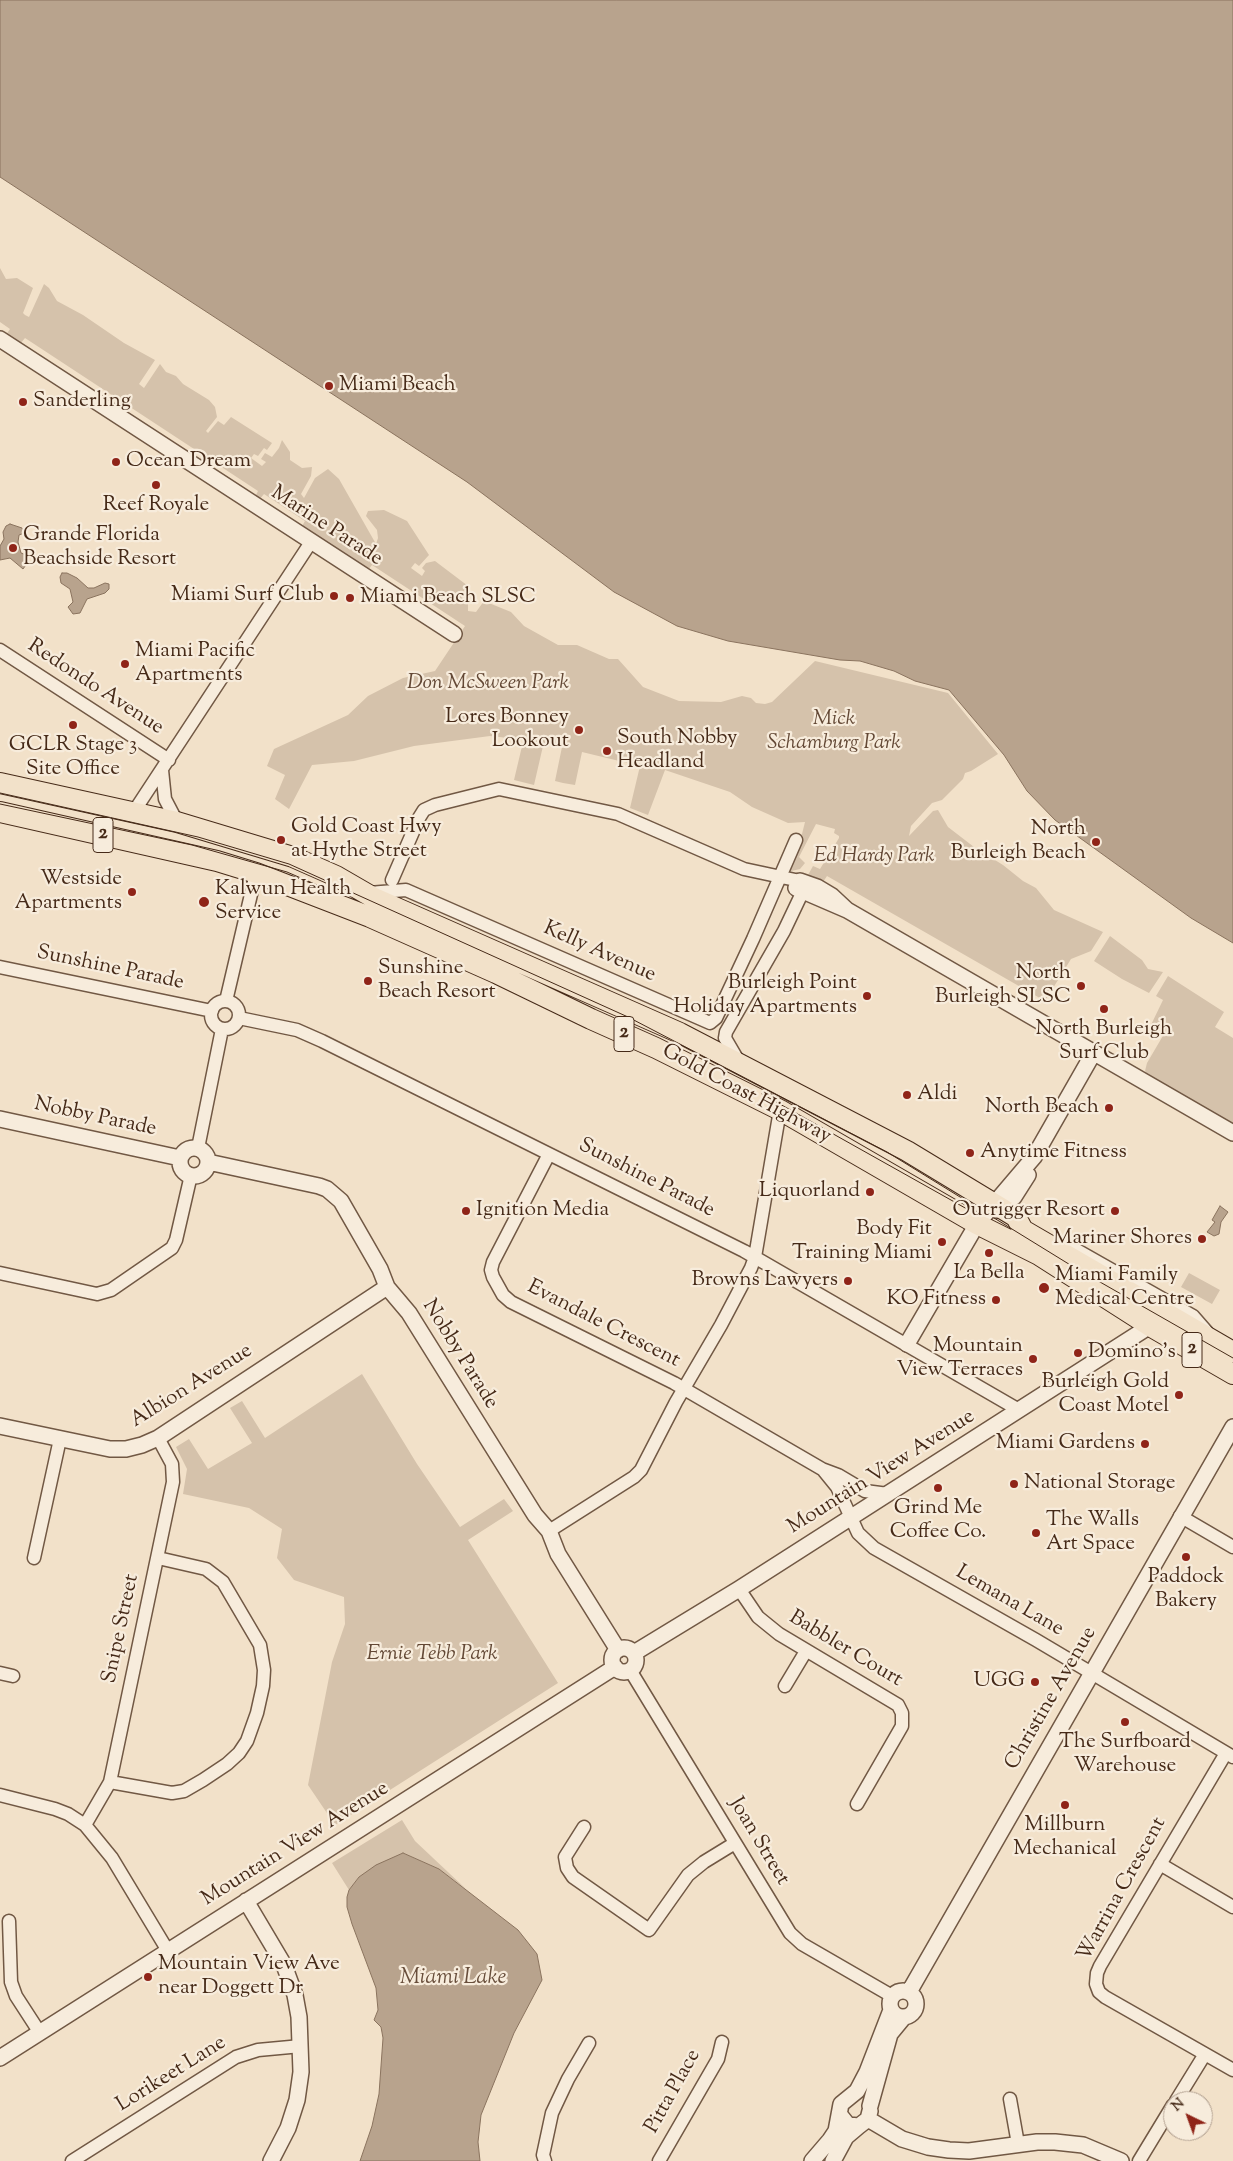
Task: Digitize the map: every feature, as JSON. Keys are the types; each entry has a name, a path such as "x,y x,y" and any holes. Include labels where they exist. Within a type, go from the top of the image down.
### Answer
{"highway":[{"name":"Gold Coast Highway","path":"0,783 177,822 293,857 336,876 364,893 680,1032 699,1044 906,1151 1233,1352"},
{"name":"Gold Coast Highway","path":"0,812 169,849 256,873 370,917 496,973 656,1048 780,1110 977,1224 1039,1255 1150,1326 1233,1374"}],"street":[{"name":"Marine Parade","path":"0,339 454,634"},
{"path":"133,813 311,542"},
{"name":"Redondo Avenue","path":"0,650 168,761"},
{"path":"168,761 165,798 177,822"},
{"path":"392,880 419,818 424,810 435,805 499,789 618,814 744,869 758,878 778,880 825,892 847,910 1233,1133"},
{"name":"Kelly Avenue","path":"364,893 406,890 710,1023 716,1018 769,906 778,880 796,840"},
{"path":"226,1001 256,873"},
{"path":"740,1064 728,1045 725,1038 726,1032 784,931 801,886"},
{"name":"Sunshine Parade","path":"0,967 212,1011"},
{"path":"226,1001 231,1002 238,1009 239,1018 231,1028 222,1029 214,1024 211,1015 212,1011 218,1004 226,1001"},
{"name":"Sunshine Parade","path":"239,1018 297,1030 755,1257 1019,1410"},
{"path":"198,1148 222,1029"},
{"path":"907,1344 977,1224 997,1206 1034,1157 1094,1052"},
{"path":"549,1531 634,1477 641,1470 725,1317 755,1257 780,1110"},
{"name":"Nobby Parade","path":"0,1119 180,1158"},
{"path":"198,1148 205,1153 208,1162 202,1173 191,1175 183,1171 180,1158 185,1151 198,1148"},
{"name":"Evandale Crescent","path":"549,1154 493,1262 491,1270 502,1295 511,1302 684,1389 822,1469 838,1475 865,1491 888,1494"},
{"path":"1034,1157 1022,1201 1035,1231"},
{"name":"Nobby Parade","path":"208,1162 327,1189 337,1197 347,1210 380,1269 387,1287 409,1313 535,1515 549,1531 558,1554 618,1650"},
{"path":"0,1273 97,1294 111,1290 172,1248 176,1240 191,1175"},
{"path":"997,1206 1014,1197 1026,1181"},
{"name":"Albion Avenue","path":"0,1426 119,1450 134,1448 158,1438 387,1287"},
{"name":"Mountain View Avenue","path":"634,1654 851,1518 1150,1326"},
{"name":"Christine Avenue","path":"909,1992 1180,1516 1233,1427"},
{"name":"Snipe Street","path":"85,1825 110,1782 158,1558 174,1471 158,1438"},
{"path":"34,1558 60,1439"},
{"name":"Evandale Crescent","path":"822,1469 837,1487 851,1518"},
{"path":"1180,1516 1233,1547"},
{"name":"Lemana Lane","path":"851,1518 861,1537 874,1548 1036,1640 1230,1755"},
{"path":"110,1782 172,1793 184,1791 227,1764 238,1753 247,1741 257,1713 264,1662 260,1645 223,1582 206,1569 158,1558"},
{"name":"Babbler Court","path":"739,1589 758,1617 768,1626 806,1652 898,1705 902,1713 902,1726 857,1804"},
{"path":"628,1648 634,1654 635,1664 630,1670 620,1671 615,1667 613,1656 618,1650 628,1648"},
{"path":"785,1686 806,1652"},
{"name":"Mountain View Avenue","path":"0,2058 615,1667"},
{"name":"Joan Street","path":"630,1670 790,1932 802,1944 896,2008"},
{"name":"Warrina Crescent","path":"1230,1755 1160,1864 1100,1966 1096,1984 1099,1992 1105,1997 1233,2070"},
{"path":"0,1795 55,1809 68,1814 85,1825 112,1858 168,1951"},
{"path":"584,1827 565,1857 567,1868 573,1877 649,1930 688,1875 704,1862 735,1843"},
{"path":"1160,1864 1233,1907"},
{"path":"246,1901 279,1954 289,1977 299,2017 301,2072 297,2100 288,2128 271,2161"},
{"path":"9,1921 11,1982 16,1996 40,2033"},
{"path":"832,2161 846,2137 866,2117 890,2034 898,1992 909,1992 915,1998 916,2007 912,2014 896,2008"},
{"path":"812,2161 836,2131 841,2104 857,2091 896,2008"},
{"path":"545,2161 543,2155 552,2114 568,2079 589,2042"},
{"name":"Pitta Place","path":"659,2161 718,2059 722,2042"},
{"name":"Lorikeet Lane","path":"72,2161 236,2057 258,2050 301,2046"},
{"path":"1182,2091 1205,2054"},
{"path":"850,2096 863,2098 866,2117 883,2129 911,2142 968,2156 1018,2144 1055,2142 1083,2145 1121,2161"},
{"path":"1010,2098 1018,2144"},
{"path":"840,2115 848,2125 866,2117"},
{"path":"1139,2161 1163,2121"}],"green space":[{"path":"0,268 6,279 17,278 33,288 23,313 25,315 29,317 44,284 49,288 57,301 155,360 139,384 144,388 160,364 166,372 176,376 183,384 209,400 215,407 217,417 206,431 208,433 218,421 224,425 231,417 272,443 267,450 264,448 258,456 254,454 251,458 262,466 266,462 261,459 265,453 272,457 282,440 290,452 290,460 302,468 312,467 311,476 301,494 304,498 315,478 328,469 339,479 376,544 378,538 377,530 366,516 368,511 384,510 407,521 429,555 419,566 415,563 411,568 422,576 425,571 422,568 426,563 435,561 468,586 468,611 476,612 484,601 511,612 524,626 558,645 577,645 609,659 618,659 643,687 679,701 721,702 742,696 751,698 756,703 765,704 772,702 815,661 948,693 998,754 965,773 963,779 942,800 932,803 911,826 909,836 933,811 938,810 948,827 1023,881 1036,888 1054,910 1103,932 1091,951 1071,959 1045,1001 827,876 821,885 809,878 808,875 813,866 820,869 839,838 834,833 835,829 816,824 799,857 805,863 800,869 787,872 800,842 805,822 788,823 752,807 730,792 665,770 648,815 630,808 640,766 582,752 575,785 563,783 555,781 562,747 527,740 490,736 414,746 354,761 312,765 289,809 275,799 285,775 267,766 274,749 348,715 368,696 403,678 435,671 465,626 372,565 367,571 301,528 305,521 264,494 259,500 255,497 258,491 25,338 20,344 6,335 10,329 0,322"},
{"path":"523,742 543,746 534,785 514,780"},
{"path":"1110,936 1142,960 1148,969 1163,972 1149,993 1094,961"},
{"path":"1168,976 1224,1012 1215,1027 1233,1038 1233,1124 1148,1075 1145,1071 1147,1063 1164,1034 1149,1029 1163,1000 1156,996"},
{"path":"1189,1273 1220,1290 1212,1304 1181,1287"},
{"name":"Ernie Tebb Park","path":"362,1374 417,1464 460,1527 504,1499 513,1511 468,1540 558,1683 335,1825 308,1785 332,1662 345,1624 344,1597 294,1580 277,1558 282,1529 249,1508 183,1494 187,1469 176,1447 189,1439 208,1469 252,1443 230,1408 242,1401 265,1438"},
{"path":"402,1820 415,1841 466,1889 439,1869 403,1853 359,1877 349,1890 332,1863"}],"water":[{"path":"0,0 1233,0 1233,943 1191,918 1055,820 1027,791 1004,755 949,690 915,681 894,671 860,661 840,660 728,641 677,626 614,592 467,482 0,177"},
{"path":"10,524 22,528 24,533 19,535 18,542 21,553 26,555 28,562 23,569 10,558 0,560 0,546 4,539 3,532 6,526"},
{"path":"62,573 67,573 77,578 88,588 94,588 105,583 109,584 109,589 105,593 87,599 80,613 73,614 68,607 73,602 70,589 61,583 60,577"},
{"path":"1220,1206 1228,1212 1221,1222 1219,1234 1214,1236 1207,1232 1215,1222 1212,1220"},
{"name":"Miami Lake","path":"403,1853 439,1869 518,1930 537,1954 542,1980 514,2033 481,2115 478,2142 480,2161 360,2161 372,2126 379,2094 383,2038 381,2027 374,2020 378,2010 376,1988 352,1924 347,1907 347,1897 349,1890 359,1877 376,1865"}],"tram line":[{"path":"0,793 198,837 289,864 628,1017 887,1152 1072,1266 1233,1358"},
{"path":"0,804 192,845 287,872 317,885"},
{"path":"762,1094 967,1209"}],"place":[{"name":"Miami Beach","path":"329,386"},
{"name":"Sanderling","path":"23,402"},
{"name":"Ocean Dream","path":"116,462"},
{"name":"Reef Royale","path":"156,485"},
{"name":"Grande Florida Beachside Resort","path":"13,548"},
{"name":"Miami Surf Club","path":"334,596"},
{"name":"Miami Beach SLSC","path":"350,598"},
{"name":"Miami Pacific Apartments","path":"125,664"},
{"name":"GCLR Stage 3 Site Office","path":"73,725"},
{"name":"Lores Bonney Lookout","path":"579,730"},
{"name":"South Nobby Headland","path":"607,751"},
{"name":"Gold Coast Hwy at Hythe Street","path":"281,840"},
{"name":"North Burleigh Beach","path":"1096,842"},
{"name":"Westside Apartments","path":"132,892"},
{"name":"Kalwun Health Service","path":"204,902"},
{"name":"Sunshine Beach Resort","path":"368,981"},
{"name":"North Burleigh SLSC","path":"1081,986"},
{"name":"Burleigh Point Holiday Apartments","path":"867,996"},
{"name":"North Burleigh Surf Club","path":"1104,1009"},
{"name":"Aldi","path":"907,1095"},
{"name":"North Beach","path":"1109,1108"},
{"name":"Anytime Fitness","path":"970,1153"},
{"name":"Liquorland","path":"870,1192"},
{"name":"Ignition Media","path":"466,1211"},
{"name":"Outrigger Resort","path":"1115,1211"},
{"name":"Mariner Shores","path":"1202,1239"},
{"name":"Body Fit Training Miami","path":"942,1242"},
{"name":"La Bella","path":"989,1253"},
{"name":"Browns Lawyers","path":"848,1281"},
{"name":"Miami Family Medical Centre","path":"1044,1288"},
{"name":"KO Fitness","path":"996,1300"},
{"name":"Domino's","path":"1078,1353"},
{"name":"Mountain View Terraces","path":"1033,1359"},
{"name":"Burleigh Gold Coast Motel","path":"1179,1395"},
{"name":"Miami Gardens","path":"1145,1444"},
{"name":"National Storage","path":"1014,1484"},
{"name":"Grind Me Coffee Co.","path":"938,1488"},
{"name":"The Walls Art Space","path":"1036,1533"},
{"name":"Paddock Bakery","path":"1186,1557"},
{"name":"UGG","path":"1035,1682"},
{"name":"The Surfboard Warehouse","path":"1125,1722"},
{"name":"Millburn Mechanical","path":"1065,1805"},
{"name":"Mountain View Ave near Doggett Dr","path":"148,1977"}],"park label":[{"name":"Don McSween Park","path":"488,684"},
{"name":"Mick Schamburg Park","path":"834,732"},
{"name":"Ed Hardy Park","path":"874,857"}]}
